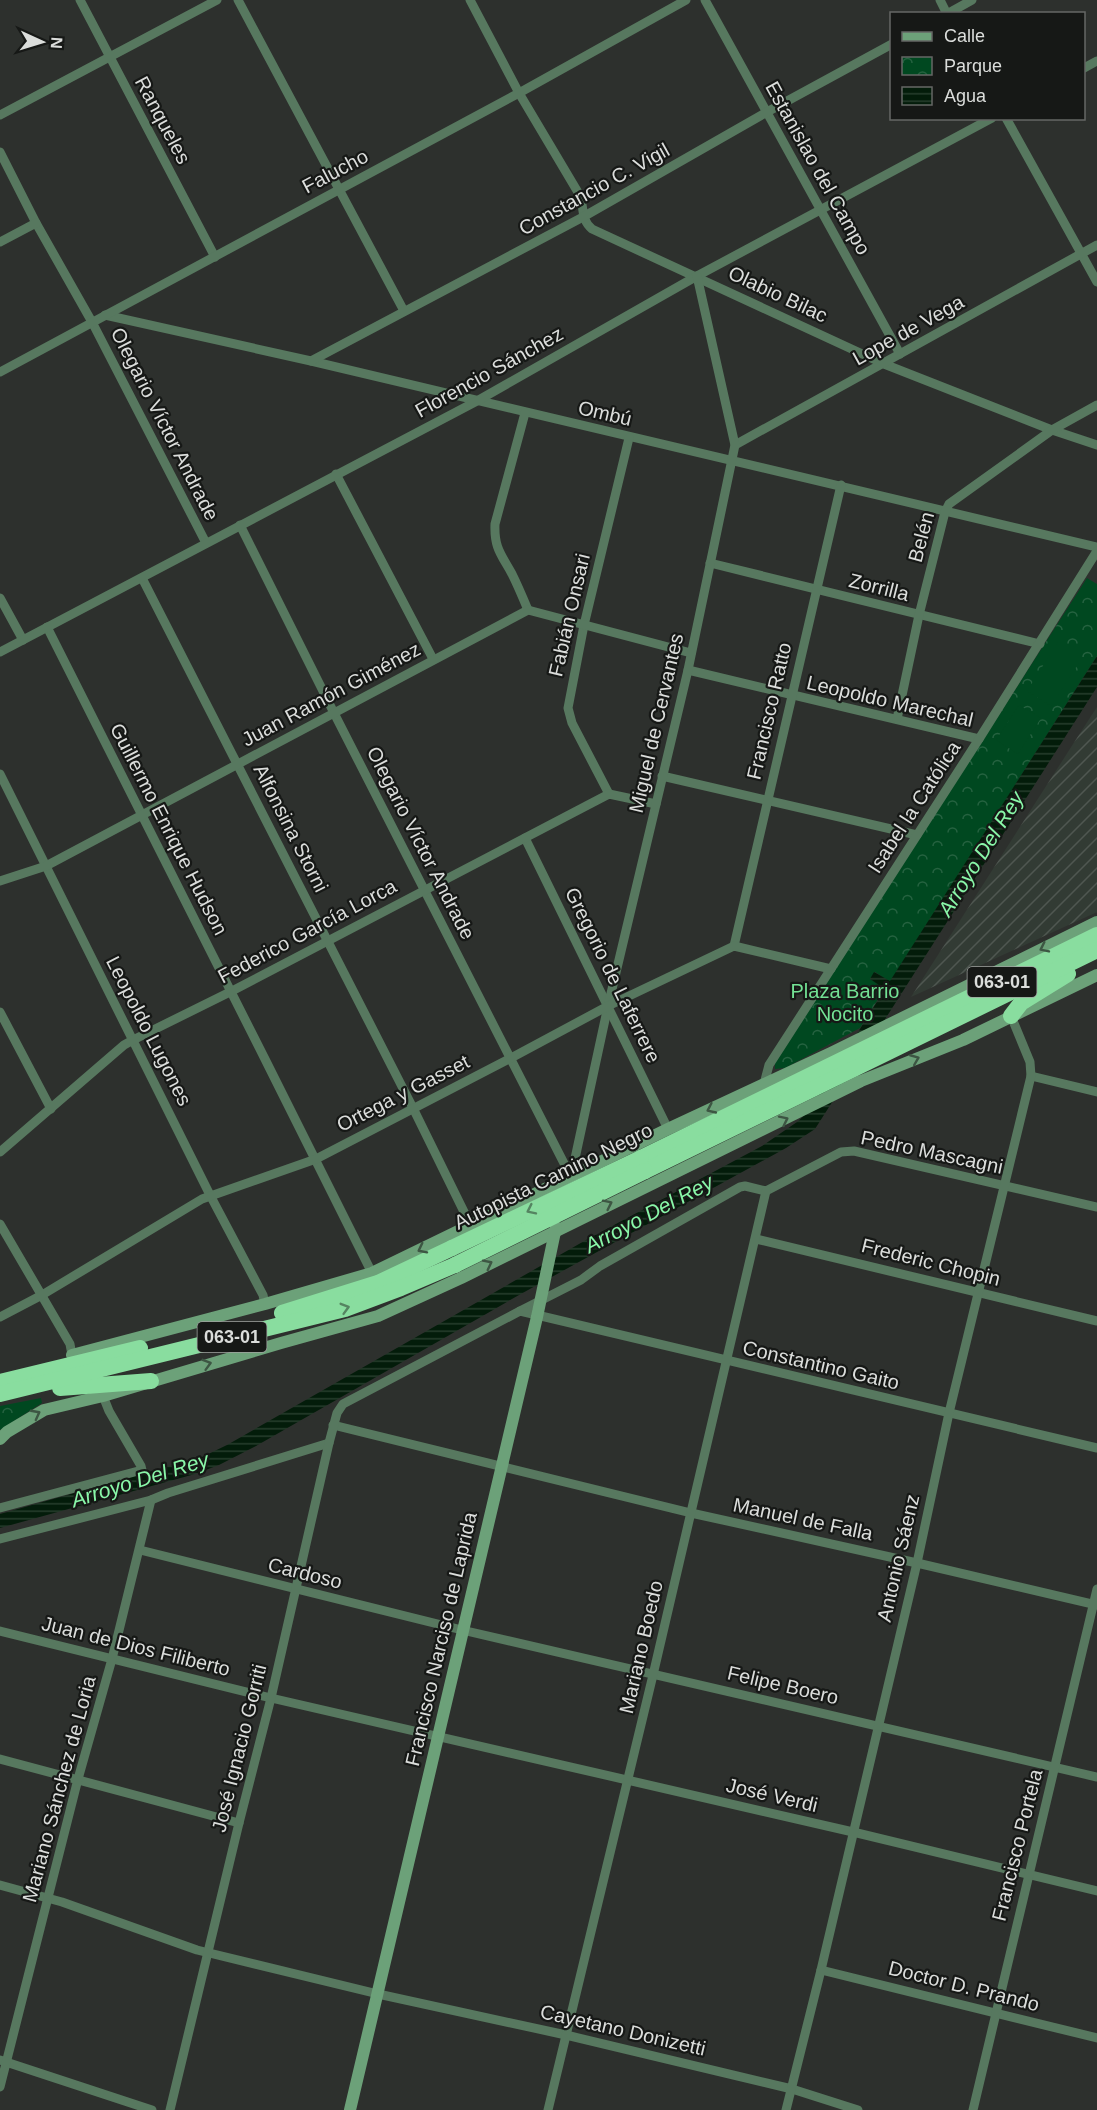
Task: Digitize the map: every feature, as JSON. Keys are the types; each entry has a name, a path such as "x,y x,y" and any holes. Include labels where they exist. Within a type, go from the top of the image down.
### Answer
{"highway":[{"name":"Autopista Camino Negro","path":"2,1387 345,1309 401,1288 453,1257 812,1082 905,1030 1097,935"},
{"name":"Autopista Camino Negro","path":"905,1030 1097,950"},
{"path":"1011,1016 1021,1004 1097,956"},
{"path":"2,1387 25,1368 72,1355"},
{"path":"2,1387 151,1381"}],"street":[{"name":"Ranqueles","path":"80,0 214,257"},
{"path":"0,115 217,0"},
{"path":"238,0 404,311"},
{"path":"470,0 519,93 579,194 583,217"},
{"name":"Falucho","path":"0,372 519,93 686,0"},
{"name":"Estanislao del Campo","path":"705,0 900,354"},
{"path":"949,12 972,0"},
{"name":"Constancio C. Vigil","path":"312,361 583,217 890,45"},
{"name":"Florencio Sánchez","path":"0,652 477,401 698,276 988,120"},
{"path":"1007,120 1097,282"},
{"name":"Olegario Víctor Andrade","path":"0,152 36,223 92,322 206,543"},
{"name":"Olabio Bilac","path":"583,217 592,229 698,276 884,364 1052,430 1097,445"},
{"path":"0,242 36,223"},
{"name":"Lope de Vega","path":"735,445 1097,245"},
{"name":"Miguel de Cervantes","path":"571,1177 608,1006 688,670 735,445 698,276"},
{"name":"Ombú","path":"105,315 312,361 629,438 732,460 1097,549"},
{"name":"Belén","path":"897,719 919,615 945,512 952,501 1052,430 1097,405"},
{"path":"525,413 495,524 495,540 528,610 691,653"},
{"name":"Fabián Onsari","path":"609,794 569,716 570,693 629,438"},
{"path":"336,474 433,659"},
{"name":"Francisco Ratto","path":"734,945 841,486"},
{"name":"Olegario Víctor Andrade","path":"240,525 571,1177"},
{"name":"Isabel la Católica","path":"764,1084 769,1065 979,740 1097,549"},
{"name":"Zorrilla","path":"710,563 1040,644"},
{"name":"Alfonsina Storni","path":"142,578 239,764 470,1224"},
{"path":"0,598 23,640"},
{"name":"Juan Ramón Giménez","path":"0,881 46,866 528,610"},
{"name":"Guillermo Enrique Hudson","path":"47,627 372,1273"},
{"name":"Leopoldo Marechal","path":"688,670 979,740"},
{"name":"Leopoldo Lugones","path":"0,774 210,1195 263,1295 265,1304"},
{"path":"662,776 917,835"},
{"path":"609,794 656,804"},
{"name":"Federico García Lorca","path":"0,1152 124,1045 609,794"},
{"name":"Gregorio de Laferrere","path":"525,838 668,1129"},
{"path":"0,1224 70,1344 72,1355 265,1304 372,1273 668,1129 831,1053 905,1030 1097,922"},
{"path":"734,945 831,969"},
{"name":"Ortega y Gasset","path":"0,1317 42,1295 210,1195 316,1159 608,1006 734,945"},
{"path":"0,1439 39,1412 103,1396 378,1316 461,1278 861,1081 963,1040 1097,975"},
{"path":"0,1012 51,1109"},
{"name":"Antonio Sáenz","path":"786,2110 821,1970 949,1413 1031,1076 1030,1062 1011,1016"},
{"path":"1031,1076 1097,1092"},
{"name":"Pedro Mascagni","path":"766,1191 842,1152 854,1151 1097,1208"},
{"name":"Francisco Narciso de Laprida","path":"350,2110 537,1317 555,1230 571,1177"},
{"path":"520,1311 540,1302 740,1187 746,1185 766,1191"},
{"name":"Mariano Boedo","path":"548,2110 611,1853 766,1191"},
{"name":"Frederic Chopin","path":"756,1239 1097,1321"},
{"name":"Constantino Gaito","path":"520,1311 537,1317 1097,1448"},
{"name":"José Ignacio Gorriti","path":"170,2110 271,1698 337,1413 343,1404 351,1399 520,1311"},
{"path":"0,1509 141,1470 141,1466 109,1411 103,1396"},
{"name":"Manuel de Falla","path":"333,1425 691,1513 1095,1605"},
{"path":"0,1539 151,1500 329,1443"},
{"name":"Mariano Sánchez de Loria","path":"0,2087 3,2061 112,1659 151,1500"},
{"name":"Cardoso","path":"140,1550 462,1630"},
{"name":"Francisco Portela","path":"973,2110 1097,1589"},
{"name":"Felipe Boero","path":"462,1630 1097,1777"},
{"name":"Juan de Dios Filiberto","path":"0,1631 271,1698 438,1736"},
{"name":"José Verdi","path":"438,1736 1097,1891"},
{"path":"0,1759 239,1823"},
{"name":"Cayetano Donizetti","path":"0,1886 48,1898 208,1952 378,1994 566,2035 792,2089 858,2110"},
{"name":"Doctor D. Prando","path":"821,1970 1097,2038"},
{"path":"3,2061 152,2110"}],"shaded area":[{"path":"1097,707 1097,912 911,997 1075,741"}],"green space":[{"name":"Plaza Barrio Nocito","path":"1087,578 1097,584 1097,656 890,982 875,972 870,979 885,988 860,1028 785,1068 775,1069 775,1063"},
{"path":"1058,642 1082,658 1051,706 1027,691"},
{"path":"1019,705 1041,718 1018,754 996,740"},
{"path":"41,1398 42,1403 0,1430 0,1406"}],"water":[{"name":"Arroyo Del Rey","path":"1097,656 1097,687 815,1129 786,1148 519,1295 219,1465 195,1474 0,1528 0,1514 202,1457 227,1445 586,1240 762,1146 797,1122 808,1112 885,989 870,979 874,972 890,981"}]}
